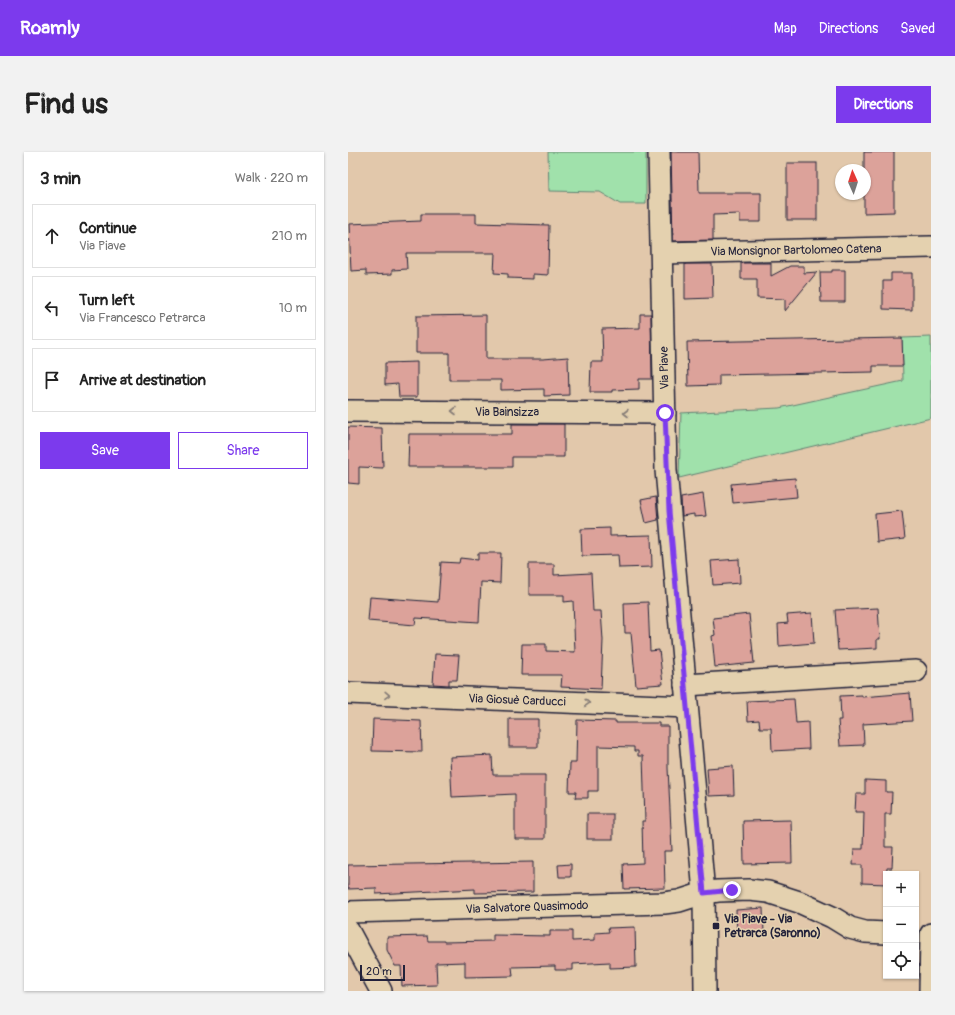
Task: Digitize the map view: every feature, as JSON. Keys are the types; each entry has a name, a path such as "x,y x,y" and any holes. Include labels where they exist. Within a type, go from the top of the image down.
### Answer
{"street":[{"name":"Via Piave","path":"659,152 665,413 669,511 704,893 705,991"},
{"name":"Via Monsignor Bartolomeo Catena","path":"662,253 931,247"},
{"name":"Via Bainsizza","path":"348,410 665,413"},
{"path":"685,685 916,671"},
{"name":"Via Giosuè Carducci","path":"348,693 687,707"},
{"name":"Via Salvatore Quasimodo","path":"348,912 664,903 691,898 704,893 732,890 768,892 799,902 832,917 850,928 865,932 883,933"},
{"path":"348,930 380,991"},
{"path":"919,933 931,934 930,991"}],"green space":[{"path":"548,152 646,152 646,204 620,204 600,192 549,191"},
{"path":"931,337 931,418 679,478 681,413 779,408 903,381 902,338"}],"building":[{"path":"671,152 698,152 699,193 761,193 761,222 740,222 740,214 713,215 713,240 673,241"},
{"path":"864,152 894,152 894,212 864,213 864,200 871,200 871,164 864,164"},
{"path":"787,163 817,163 817,220 787,220"},
{"path":"421,214 476,214 476,223 549,225 548,275 533,274 533,279 508,278 508,274 494,273 495,253 406,253 407,269 392,270 392,274 366,275 366,270 351,271 349,224 421,221"},
{"path":"741,263 771,263 771,276 790,266 804,266 804,273 817,272 785,311 785,299 757,298 757,279 741,279"},
{"path":"685,264 712,264 713,298 685,299"},
{"path":"832,270 845,270 845,302 821,302 820,272 832,272"},
{"path":"891,273 912,273 912,310 883,309 883,281 891,281"},
{"path":"640,314 651,314 652,379 639,379 639,389 612,390 612,392 590,392 591,362 603,362 602,329 640,328"},
{"path":"486,315 486,359 543,359 568,357 569,395 544,396 544,389 501,390 501,380 449,380 449,353 416,353 416,316"},
{"path":"902,338 903,366 873,366 873,372 719,375 719,385 688,386 687,342"},
{"path":"417,362 417,397 399,397 398,384 385,385 385,363"},
{"path":"512,424 564,424 564,457 512,457 512,467 408,467 409,434 512,434"},
{"path":"348,427 382,428 383,468 359,467 359,484 348,483"},
{"path":"795,478 797,497 733,503 731,484"},
{"path":"703,494 706,516 694,517 694,514 682,516 681,498"},
{"path":"656,497 658,520 646,523 641,500"},
{"path":"902,511 905,539 877,542 875,514"},
{"path":"610,528 610,536 651,535 652,567 619,568 618,555 582,556 581,529"},
{"path":"478,553 501,553 500,583 481,582 479,622 416,618 415,625 368,621 370,597 438,602 441,562 459,563 460,558 478,560"},
{"path":"739,559 740,583 713,585 711,561"},
{"path":"529,564 554,564 554,575 591,573 593,611 601,611 603,640 601,689 561,687 562,675 521,675 522,644 546,644 546,651 575,652 573,601 564,602 564,595 529,595"},
{"path":"648,602 650,651 659,650 663,684 636,686 631,633 625,633 624,603"},
{"path":"878,608 880,639 877,639 877,648 838,650 835,610"},
{"path":"812,613 814,643 779,646 778,624 788,623 787,615"},
{"path":"749,614 754,663 715,667 712,636 715,635 713,618"},
{"path":"435,654 459,655 457,680 449,680 449,685 433,684"},
{"path":"910,693 912,721 863,724 864,745 840,746 838,720 841,720 840,696 862,695 862,697"},
{"path":"794,699 796,723 808,722 809,749 772,751 771,728 760,728 759,720 748,721 747,701"},
{"path":"373,719 421,721 422,752 372,751"},
{"path":"509,719 538,719 538,747 509,747"},
{"path":"577,720 616,721 616,723 659,723 659,726 668,726 668,768 672,851 664,851 665,888 624,889 623,864 643,863 642,821 645,821 643,756 638,756 638,751 634,751 634,747 598,746 598,791 588,791 588,798 575,798 576,792 569,792 570,763 576,763"},
{"path":"492,755 493,775 545,775 545,839 515,839 515,794 452,797 450,757"},
{"path":"733,766 734,795 709,796 707,768"},
{"path":"865,780 886,781 886,792 892,792 891,814 885,814 885,847 893,847 892,868 887,868 887,871 883,871 883,884 862,883 862,865 853,865 854,849 863,849 864,812 855,812 856,794 865,794"},
{"path":"587,814 613,814 613,839 587,839"},
{"path":"791,820 792,863 744,864 743,821"},
{"path":"533,862 533,892 475,893 475,889 376,894 376,888 348,889 348,865"},
{"path":"571,864 571,877 559,877 558,865"},
{"path":"763,908 764,934 737,935 736,910"},
{"path":"635,927 636,967 610,968 610,962 573,964 573,970 555,970 555,966 512,967 513,976 465,977 465,962 436,963 437,985 402,986 401,966 395,966 387,950 387,937 427,936 428,941 444,942 493,941 493,935 550,936 550,931 572,931 572,941 595,940 595,933 609,932 608,928"}],"place":[{"name":"Via Piave - Via Petrarca (Saronno)","path":"716,926"}],"route":[{"path":"665,413 666,470 669,511 704,893 732,890"}]}
